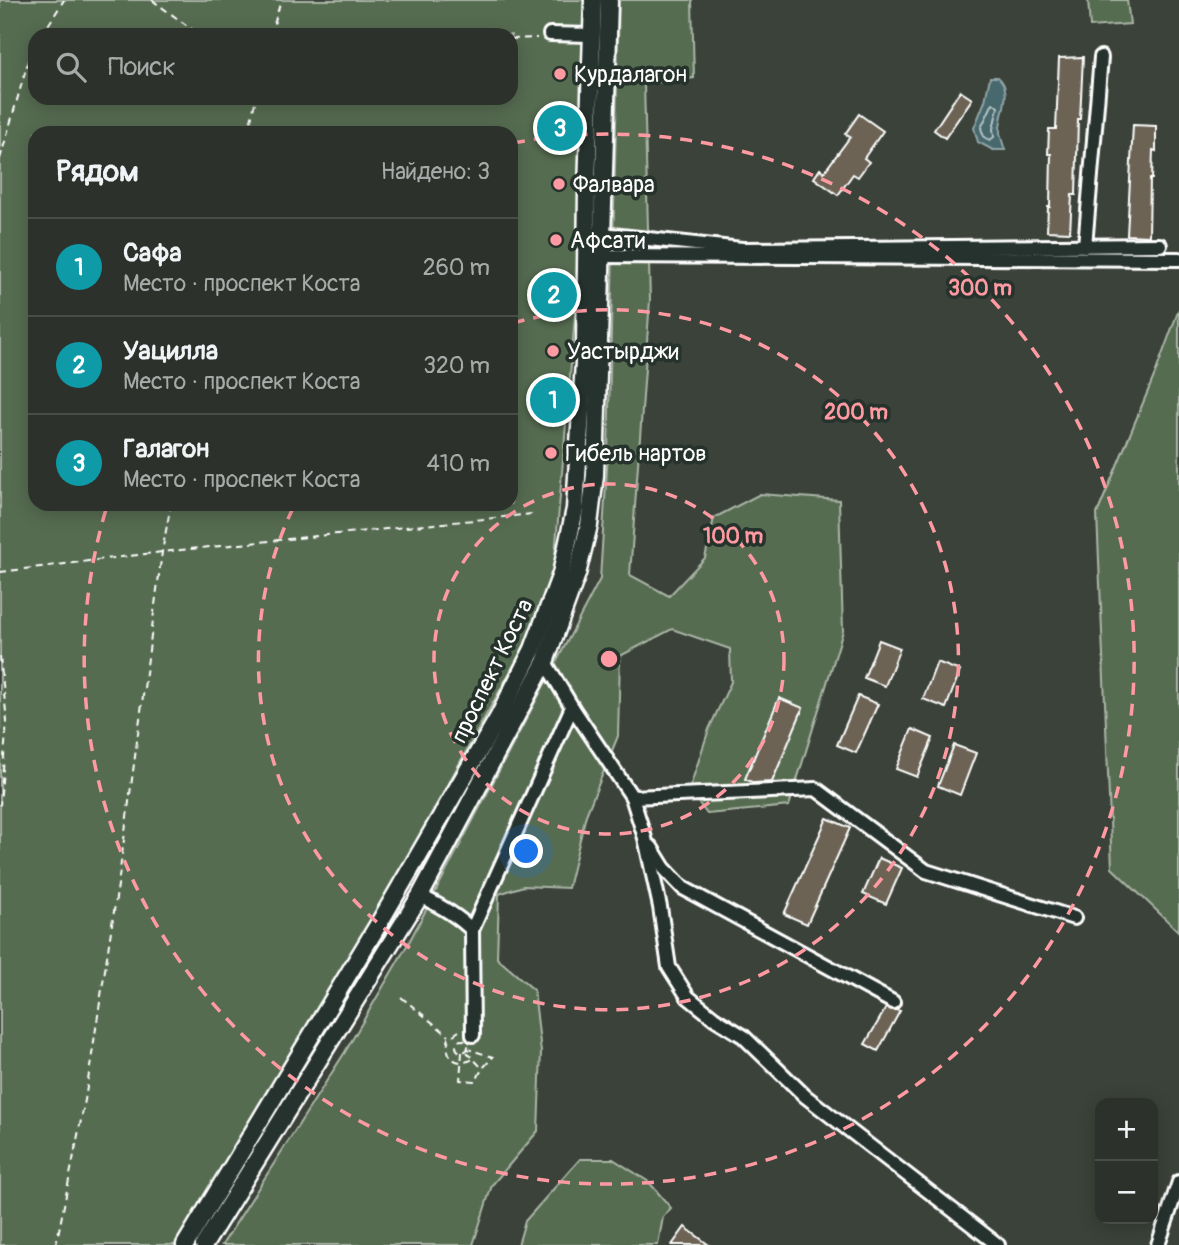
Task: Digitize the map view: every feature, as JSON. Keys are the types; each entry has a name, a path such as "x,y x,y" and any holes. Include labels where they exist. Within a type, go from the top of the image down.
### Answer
{"main road":[{"name":"проспект Коста","path":"185,1245 499,718 533,649 561,574 575,509 584,360 593,0"},
{"name":"проспект Коста","path":"204,1245 420,896 545,662 577,574 589,525 595,475 608,0"}],"street":[{"path":"548,36 592,35"},
{"path":"1086,246 1101,57"},
{"path":"602,234 733,249 1160,245"},
{"path":"601,256 1179,260"},
{"path":"545,662 632,797 645,838 669,967 688,998 743,1036 805,1096 998,1245"},
{"path":"473,1035 472,930 572,707"},
{"path":"632,797 816,789 926,871 1074,918"},
{"path":"645,838 664,868 683,888 893,1002"},
{"path":"420,896 436,903 472,930"},
{"path":"1158,1245 1179,1182"}],"path":[{"path":"46,28 64,0"},
{"path":"152,0 190,28"},
{"path":"273,28 281,0"},
{"path":"518,38 548,36"},
{"path":"0,159 28,62"},
{"path":"250,126 254,105"},
{"path":"56,1245 88,1087 170,511"},
{"path":"0,572 162,552 532,514"},
{"path":"0,657 7,721 0,805"},
{"path":"401,997 450,1037"},
{"path":"473,1059 461,1063 454,1061 446,1047 450,1037 461,1031 473,1035 477,1040 477,1052"},
{"path":"461,1052 467,1050 493,1057 482,1069 476,1082 460,1080 461,1052 456,1047 459,1040 467,1041 467,1050 482,1069"}],"green space":[{"path":"0,0 588,0 578,280 554,568 525,645 382,903 175,1245 0,1245"},
{"path":"619,0 692,0 694,78 644,84 650,300 630,575 669,596 705,558 714,518 760,494 839,500 843,631 789,806 707,814 689,790 709,729 731,682 730,649 672,629 620,656 618,736 586,815 568,888 523,886 499,894 497,958 534,990 541,1052 538,1131 492,1185 473,1245 222,1245 345,1052 409,942 600,579 608,452"},
{"path":"1088,0 1127,0 1130,24 1090,27"},
{"path":"1179,309 1179,932 1112,868 1097,514"},
{"path":"580,1159 613,1159 649,1182 671,1208 663,1217 658,1245 518,1245 525,1221"}],"water":[{"path":"990,77 998,77 1005,90 1000,133 1005,150 993,150 978,142 974,128 985,101"}],"building":[{"path":"1083,57 1076,195 1072,195 1070,232 1047,231 1050,207 1049,129 1056,129 1059,58"},
{"path":"960,91 972,99 945,138 934,130"},
{"path":"859,114 883,131 864,158 869,162 858,177 853,174 838,195 814,178 820,169 824,172 850,137 845,134"},
{"path":"1133,125 1156,126 1156,151 1153,150 1150,179 1149,236 1127,235"},
{"path":"879,640 900,648 885,686 864,678"},
{"path":"937,662 960,671 946,708 923,699"},
{"path":"858,696 878,704 856,753 837,745"},
{"path":"779,698 803,708 772,782 754,783 745,779"},
{"path":"912,729 933,738 917,777 896,769"},
{"path":"954,745 976,753 960,795 938,786"},
{"path":"827,818 850,828 807,924 784,914"},
{"path":"879,858 902,868 886,904 863,894"},
{"path":"886,1008 900,1011 878,1051 865,1044"},
{"path":"685,1227 709,1245 672,1245"}],"place":[{"name":"Курдалагон","path":"560,74"},
{"name":"Галагон","path":"560,128"},
{"name":"Фалвара","path":"559,184"},
{"name":"Афсати","path":"556,240"},
{"name":"Уацилла","path":"554,295"},
{"name":"Уастырджи","path":"553,351"},
{"name":"Сафа","path":"553,400"},
{"name":"Гибель нартов","path":"551,453"}]}
